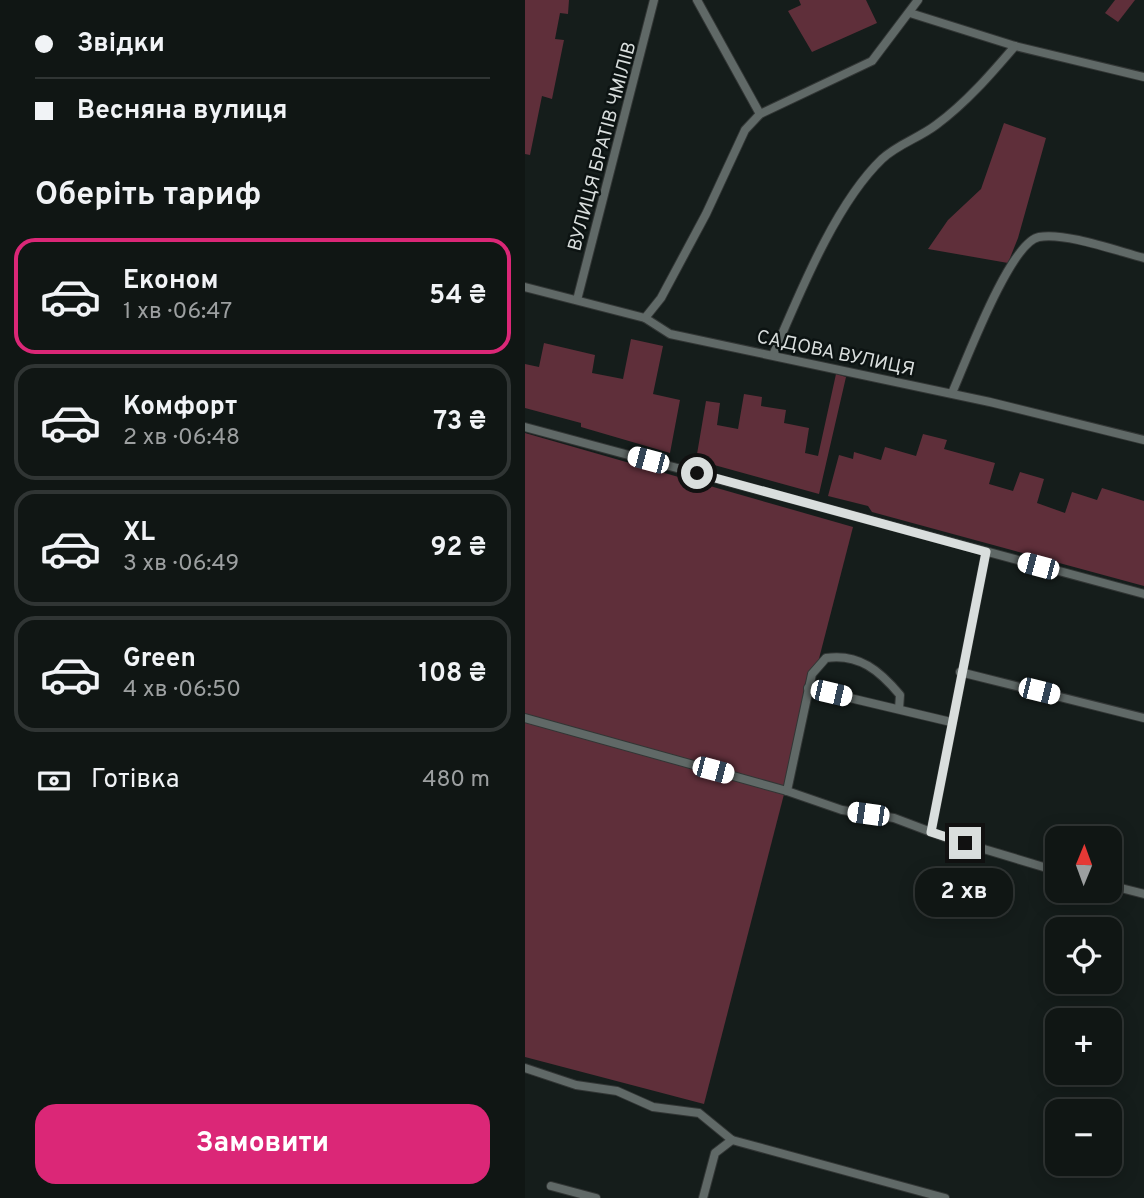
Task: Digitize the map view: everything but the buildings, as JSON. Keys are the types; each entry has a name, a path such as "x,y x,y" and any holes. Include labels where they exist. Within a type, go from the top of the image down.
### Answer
{"street":[{"name":"ВУЛИЦЯ БРАТІВ ЧМІЛІВ","path":"577,300 654,0"},
{"path":"697,0 760,114"},
{"path":"645,318 661,298 706,214 745,130 760,114 873,61 918,0"},
{"path":"911,13 1015,46 1144,77"},
{"path":"773,355 828,236 880,160 899,145 935,126 979,87 1015,46"},
{"path":"952,393 1006,272 1025,243 1039,237 1061,238 1144,258"},
{"name":"САДОВА ВУЛИЦЯ","path":"525,287 645,318 670,334 952,393 1144,440"},
{"path":"525,427 1144,594"},
{"path":"931,832 960,672 986,552"},
{"path":"787,790 812,674 826,658 844,655 881,671 900,695 899,709"},
{"path":"960,672 1144,718"},
{"path":"809,688 951,722"},
{"path":"525,718 787,790 842,810 894,818 1045,867"},
{"path":"1122,888 1144,894"},
{"path":"525,1068 576,1085 617,1091 653,1107 699,1113 732,1140 945,1198"},
{"path":"703,1198 715,1153 732,1140"},
{"path":"551,1186 596,1198"}],"shaded area":[{"path":"525,0 569,0 568,14 560,13 555,39 564,40 552,99 542,96 530,155 525,154"},
{"path":"799,0 866,0 877,23 812,52 788,11 801,5"},
{"path":"1115,0 1135,0 1118,22 1105,13"},
{"path":"1004,123 1046,138 1018,238 1008,263 928,249 948,220 981,189"},
{"path":"631,339 663,346 653,394 680,400 670,453 581,427 581,423 525,408 525,364 539,367 544,343 595,355 592,373 623,379"},
{"path":"836,374 846,377 819,494 696,460 706,401 720,403 717,425 738,429 744,394 762,397 761,406 786,410 784,423 809,428 805,453 818,456"},
{"path":"525,433 853,527 704,1104 525,1057"},
{"path":"923,434 947,440 944,449 995,463 989,484 1013,491 1020,472 1044,479 1037,503 1065,513 1072,492 1097,500 1102,488 1144,501 1144,586 872,512 868,506 828,496 839,455 853,459 854,452 881,460 885,447 916,456"}],"route":[{"path":"697,473 986,552 960,672 931,832 965,843"}]}
